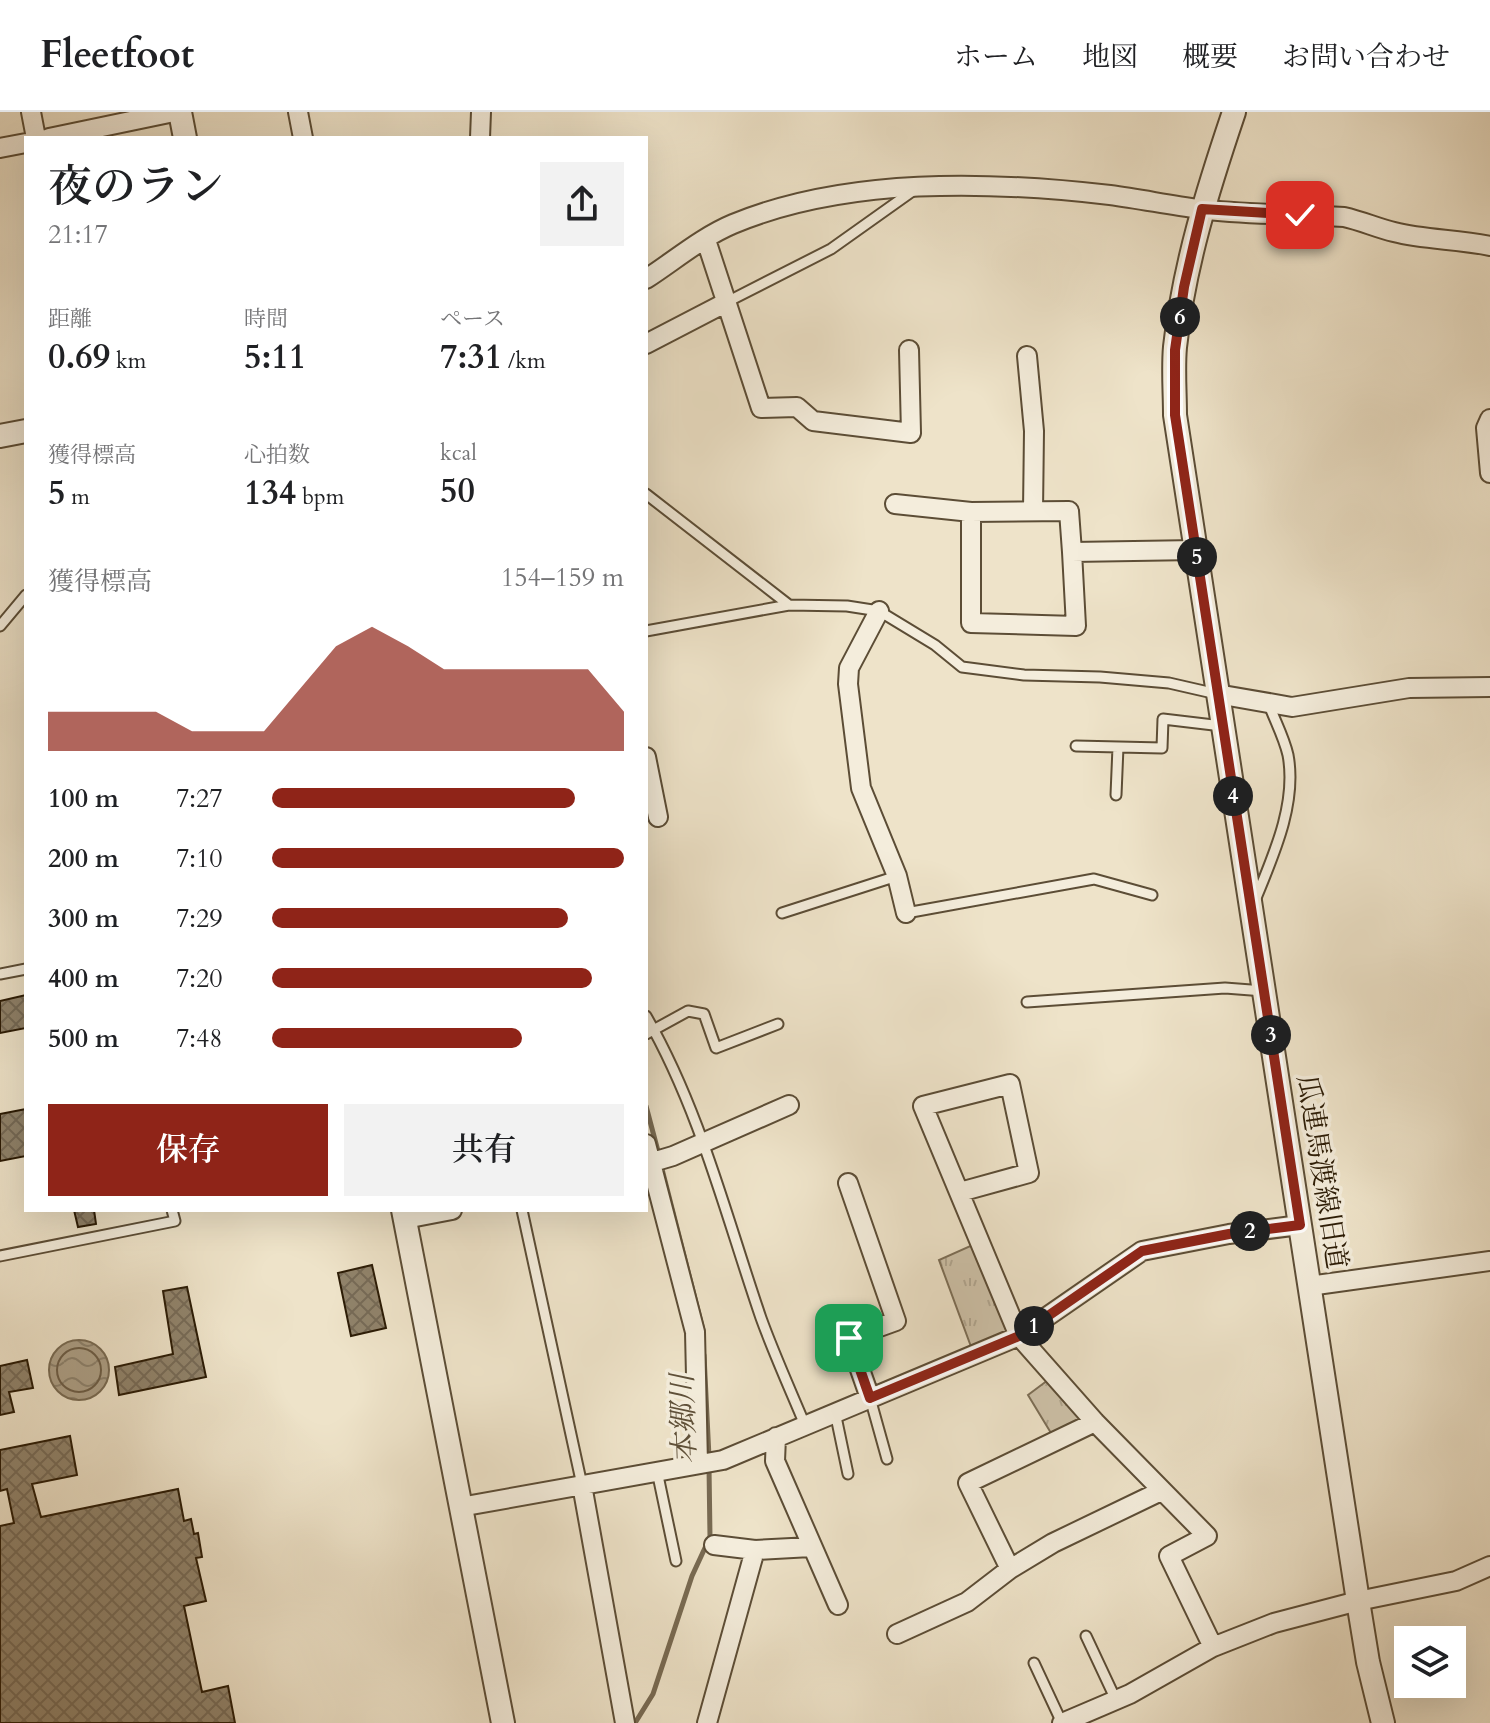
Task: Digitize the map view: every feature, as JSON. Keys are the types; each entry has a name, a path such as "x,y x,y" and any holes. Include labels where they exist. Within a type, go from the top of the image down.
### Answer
{"street":[{"path":"31,112 36,136"},
{"path":"59,136 177,112 184,136"},
{"path":"298,112 303,136"},
{"path":"480,136 481,112"},
{"name":"瓜連馬渡線旧道","path":"1234,112 1202,209 1184,287 1175,350 1175,415 1358,1601 1368,1662 1383,1723"},
{"path":"0,148 24,143"},
{"path":"648,278 730,226 772,209 835,195 916,188 1023,187 1111,195 1202,209 1344,217 1393,232 1490,246"},
{"path":"706,240 761,408 797,407 813,421 911,433 909,350"},
{"path":"648,343 725,303"},
{"path":"1027,356 1034,431 1033,511"},
{"path":"1490,419 1486,428 1490,473"},
{"path":"0,436 24,431"},
{"path":"895,504 971,512 1069,511 1076,626 971,623 971,512"},
{"path":"1072,552 1196,550"},
{"path":"879,611 849,668 848,684 861,788 897,876 906,913"},
{"path":"1217,694 1292,707 1409,688 1490,687"},
{"path":"648,767 658,817"},
{"path":"960,1192 1029,1173 1010,1084 923,1106 1019,1336 1095,1422 1207,1536 1169,1556 1213,1647"},
{"path":"698,1464 695,1332 649,1163 673,1156 789,1105"},
{"path":"848,1183 896,1321 849,1338 870,1398"},
{"path":"433,1212 404,1215 503,1723"},
{"path":"460,1507 723,1460 1019,1336 1142,1251 1229,1234 1300,1225"},
{"path":"1309,1286 1490,1261"},
{"path":"1010,1569 968,1483 1095,1422"},
{"path":"776,1437 775,1461 838,1605"},
{"path":"582,1485 625,1723"},
{"path":"897,1634 967,1602 1010,1569 1053,1543 1161,1491"},
{"path":"714,1545 755,1550 811,1547"},
{"path":"707,1723 755,1550"},
{"path":"1062,1723 1116,1700 1213,1647 1274,1623 1358,1601 1456,1581 1490,1566"}],"lane":[{"path":"725,303 831,249 916,188"},
{"path":"648,496 789,605"},
{"path":"0,626 24,597"},
{"path":"648,631 789,605 847,606 879,611 935,645 962,667 1024,675 1169,683 1217,694"},
{"path":"1251,909 1278,843 1289,792 1288,754 1268,702"},
{"path":"1076,746 1162,748 1163,719 1222,726"},
{"path":"1116,795 1118,747"},
{"path":"782,913 897,876"},
{"path":"906,913 1094,879 1152,895"},
{"path":"0,974 24,969"},
{"path":"1027,1002 1225,988 1264,991"},
{"path":"778,1024 716,1048 704,1014 688,1011 650,1032 704,1142 762,1318 805,1425"},
{"path":"0,1256 175,1221 173,1212"},
{"path":"522,1212 582,1485"},
{"path":"870,1398 887,1459"},
{"path":"835,1412 848,1474"},
{"path":"657,1471 676,1561"},
{"path":"1086,1636 1116,1700"},
{"path":"1034,1663 1062,1723"}],"green space":[{"path":"977,1243 1014,1333 973,1352 939,1260"},
{"path":"1052,1377 1089,1419 1054,1438 1028,1395"}],"water":[{"path":"79,1340 91,1342 100,1349 107,1358 107,1382 100,1391 91,1398 79,1400 67,1398 58,1391 51,1382 49,1370 51,1358 58,1349 67,1342"}],"building":[{"path":"24,995 24,1028 0,1033 0,1001"},
{"path":"24,1109 24,1156 0,1161 0,1114"},
{"path":"74,1212 94,1212 96,1224 78,1227"},
{"path":"372,1265 386,1328 351,1336 338,1273"},
{"path":"187,1287 206,1377 119,1395 115,1367 173,1354 163,1291"},
{"path":"27,1360 33,1388 9,1392 14,1412 0,1415 0,1366"},
{"path":"70,1436 77,1475 32,1484 41,1517 178,1489 184,1521 191,1519 194,1534 198,1533 202,1557 196,1558 206,1601 184,1606 202,1692 228,1686 235,1723 0,1723 0,1526 14,1523 7,1489 0,1491 0,1450"}],"waterway":[{"name":"本郷川","path":"648,1114 659,1155"},
{"name":"本郷川","path":"661,1165 703,1330"},
{"name":"本郷川","path":"704,1355 709,1457"},
{"name":"本郷川","path":"635,1723 653,1694 692,1576 710,1537 709,1467"}],"route":[{"path":"849,1338 870,1398 1019,1336 1142,1251 1229,1234 1300,1225 1175,415 1175,350 1184,287 1202,209 1300,215"}]}
